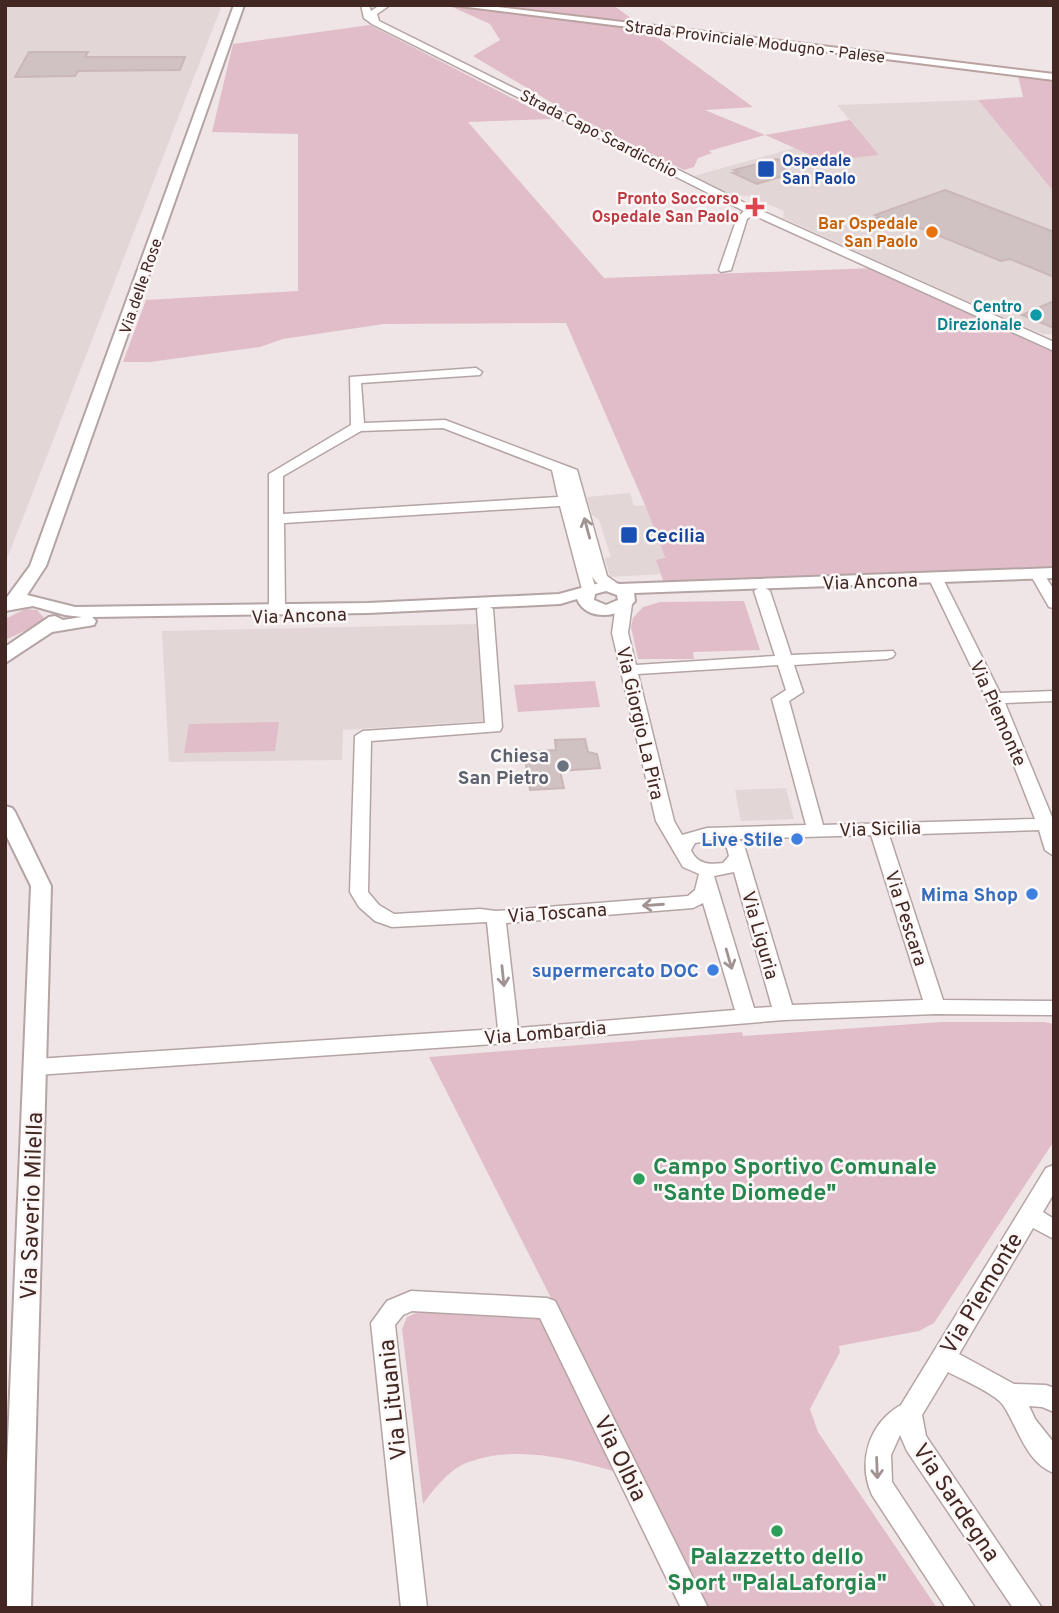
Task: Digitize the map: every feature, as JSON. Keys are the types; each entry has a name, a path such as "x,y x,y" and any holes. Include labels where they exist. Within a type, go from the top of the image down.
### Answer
{"street":[{"name":"Via delle Rose","path":"9,604 38,566 239,5"},
{"path":"365,5 368,18 375,22"},
{"path":"375,22 373,13 386,5"},
{"name":"Strada Provinciale Modugno - Palese","path":"456,5 1054,76"},
{"name":"Strada Provinciale Modugno - Palese","path":"477,5 1054,76"},
{"name":"Strada Capo Scardicchio","path":"375,22 752,210 1054,346"},
{"path":"725,270 743,218 752,210"},
{"path":"358,427 354,380 476,372"},
{"path":"277,609 276,474 358,427 445,424 572,472 600,578 621,595 619,626"},
{"path":"558,467 588,590 585,601 619,626"},
{"path":"276,519 566,501"},
{"name":"Via delle Rose","path":"38,566 49,604"},
{"path":"936,579 1045,573 1054,604"},
{"name":"Via Ancona","path":"621,595 936,579"},
{"name":"Via Ancona","path":"9,604 49,604 84,612 368,608 560,599 599,586 621,595 669,595 919,583 936,579"},
{"name":"Via Piemonte","path":"936,579 995,698 1046,812 1054,850"},
{"path":"762,590 795,692 780,699 816,830"},
{"name":"Via Ancona","path":"48,628 97,621 567,604 613,610 621,595"},
{"path":"5,657 13,647 48,628 57,619 49,604"},
{"name":"Via Toscana","path":"485,609 494,727 363,736 359,892 366,905 392,921 480,915 496,917 693,902 704,892 704,874"},
{"name":"Via Giorgio La Pira","path":"619,626 665,821 682,850"},
{"path":"629,670 887,654"},
{"path":"995,698 1054,696"},
{"name":"Via Saverio Milella","path":"5,812 41,886 16,1608"},
{"name":"Via Sicilia","path":"705,835 878,828 1046,812"},
{"path":"665,821 686,833 730,840 738,854"},
{"name":"Via Pescara","path":"878,828 935,1007"},
{"path":"705,835 684,844 682,850 688,862 704,874 729,867 743,840 755,832"},
{"name":"Via Liguria","path":"738,854 784,1013"},
{"name":"Via Liguria","path":"704,874 746,1015"},
{"path":"496,917 509,1036"},
{"name":"Via Lombardia","path":"36,1067 509,1036 746,1015 935,1007 1054,1008"},
{"name":"Via Piemonte","path":"910,1413 1054,1174"},
{"path":"1028,1214 1054,1230"},
{"name":"Via Lituania","path":"414,1608 383,1323 395,1308 411,1301 547,1308"},
{"name":"Via Olbia","path":"547,1308 695,1608"},
{"path":"943,1357 1011,1395 1046,1396 1054,1401"},
{"path":"1011,1395 1026,1427 1054,1462"},
{"name":"Via Sardegna","path":"962,1608 881,1487 876,1474 879,1449 898,1418 910,1413 910,1428 916,1443 1029,1608"}],"shaded area":[{"path":"5,5 222,5 5,564"},
{"path":"448,5 613,5 753,107 705,110 765,135 709,151 712,153 698,158 694,167 684,170 571,114 473,56 500,40 490,24"},
{"path":"370,25 553,119 468,122 604,278 874,268 1054,351 1054,567 664,583 656,560 665,558 645,505 566,323 384,324 283,339 260,347 150,362 123,362 146,300 298,291 298,134 212,132 233,44"},
{"path":"1018,76 1054,80 1054,192 978,100 1023,97"},
{"name":"Ospedale San Paolo","path":"978,100 1054,192 1054,334 1043,334 1002,317 783,218 784,211 748,196 730,195 694,176 794,148 879,155 837,105"},
{"path":"850,120 879,155 824,161 765,135"},
{"path":"630,493 634,506 645,505 665,559 656,560 661,574 610,577 605,558 611,557 599,520 592,515 587,497"},
{"path":"744,601 760,650 693,652 694,659 638,659 631,627 633,618 643,607 660,602"},
{"path":"25,609 37,610 44,618 35,626 5,640 5,619"},
{"path":"478,624 484,721 343,730 342,760 169,762 162,631"},
{"path":"595,681 600,707 518,712 514,685"},
{"path":"279,722 275,751 184,753 189,724"},
{"path":"786,788 794,819 741,821 735,790"},
{"path":"941,1022 1054,1024 1054,1141 934,1323 919,1331 839,1346 840,1352 810,1409 818,1432 937,1608 708,1608 429,1057 742,1032 743,1036"},
{"path":"423,1310 543,1318 617,1472 562,1458 523,1454 484,1457 454,1470 423,1504 402,1329 407,1317"}],"building":[{"path":"29,52 88,52 85,57 185,57 180,70 78,71 75,76 15,77"},
{"name":"Ospedale San Paolo","path":"777,159 793,166 783,169 792,173 757,184 733,173 738,172 734,170"},
{"name":"Ospedale San Paolo","path":"945,190 1054,232 1054,277 1010,259 1001,261 913,225 901,229 876,218 880,217 875,215"},
{"name":"Centro Direzionale","path":"1054,301 1054,328 1022,315"},
{"name":"Chiesa San Pietro","path":"585,739 588,752 597,754 600,768 560,771 564,788 530,790 524,752 556,750 555,740"}],"place":[{"name":"Ospedale San Paolo","path":"766,169"},
{"name":"Pronto Soccorso Ospedale San Paolo","path":"755,207"},
{"name":"Bar Ospedale San Paolo","path":"932,232"},
{"name":"Centro Direzionale","path":"1036,315"},
{"name":"Cecilia","path":"629,535"},
{"name":"Chiesa San Pietro","path":"563,766"},
{"name":"Live Stile","path":"797,839"},
{"name":"Mima Shop","path":"1032,894"},
{"name":"supermercato DOC","path":"713,970"},
{"name":"Campo Sportivo Comunale \"Sante Diomede\"","path":"639,1179"},
{"name":"Palazzetto dello Sport \"PalaLaforgia\"","path":"777,1531"}]}
